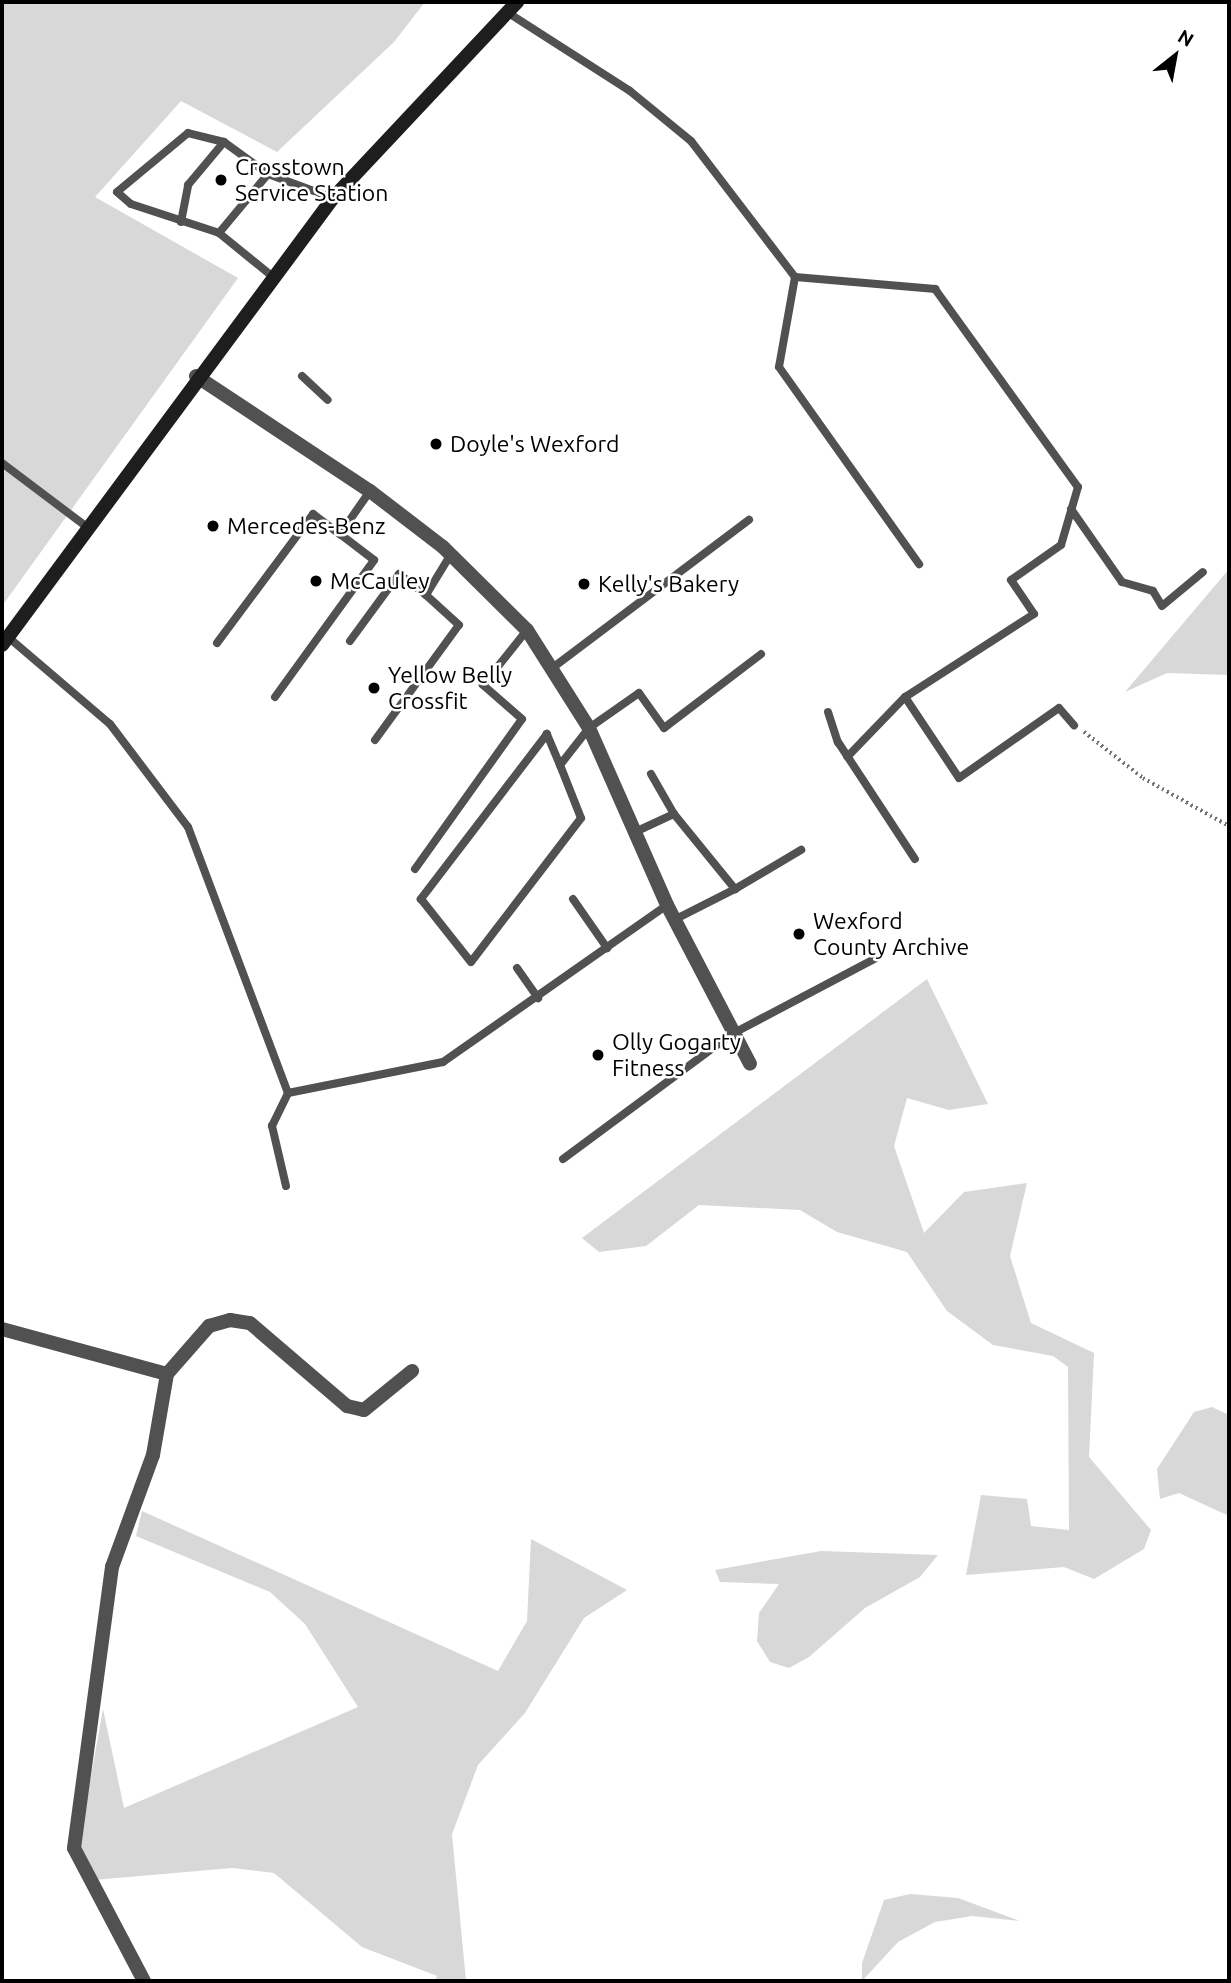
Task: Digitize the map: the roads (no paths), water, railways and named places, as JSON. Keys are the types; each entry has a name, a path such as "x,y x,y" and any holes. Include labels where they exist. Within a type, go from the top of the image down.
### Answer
{"main road":[{"path":"5,641 196,376 333,198 512,7"}],"street":[{"path":"196,376 370,491 451,554 527,630 589,728 674,920 732,1034 750,1063"},
{"path":"145,1981 74,1848 112,1567 153,1455 167,1374 209,1326 230,1320 250,1323 347,1406 364,1410 412,1371"},
{"path":"2,1329 167,1374"}],"lane":[{"path":"512,7 631,92 691,141 795,277 779,367 919,564"},
{"path":"272,276 219,233 131,205 117,192 188,133 224,142 268,174 333,198"},
{"path":"181,222 187,185 224,142"},
{"path":"219,233 268,174"},
{"path":"795,277 935,289 1078,487 1061,545 1011,580 1034,614 905,697 847,757"},
{"path":"302,376 328,401"},
{"path":"2,463 87,527"},
{"path":"340,534 370,491"},
{"path":"1071,509 1122,582 1153,592 1162,606 1203,572"},
{"path":"217,643 313,514 374,560 275,697"},
{"path":"551,668 749,520"},
{"path":"426,595 451,554"},
{"path":"350,641 400,574 459,625 375,740"},
{"path":"415,869 522,719 483,685 527,630"},
{"path":"5,641 110,724 188,827 288,1093 272,1126 286,1186"},
{"path":"560,765 589,728 639,693 664,727 761,654"},
{"path":"905,697 959,778 1059,708 1074,724"},
{"path":"828,712 847,757 915,859"},
{"path":"547,734 560,765 581,818 471,962 421,899 547,734"},
{"path":"651,774 674,814 735,889"},
{"path":"635,832 674,814"},
{"path":"674,920 735,889 801,850"},
{"path":"573,900 607,948"},
{"path":"288,1093 443,1062 468,1049 667,905"},
{"path":"563,1159 732,1034 833,977 876,958"},
{"path":"517,968 538,998"}],"place":[{"name":"Crosstown Service Station","path":"221,180"},
{"name":"Doyle's Wexford","path":"436,444"},
{"name":"Mercedes-Benz","path":"213,526"},
{"name":"McCauley","path":"316,581"},
{"name":"Kelly's Bakery","path":"584,584"},
{"name":"Yellow Belly Crossfit","path":"374,688"},
{"name":"Wexford County Archive","path":"799,934"},
{"name":"Olly Gogarty Fitness","path":"598,1055"}]}
